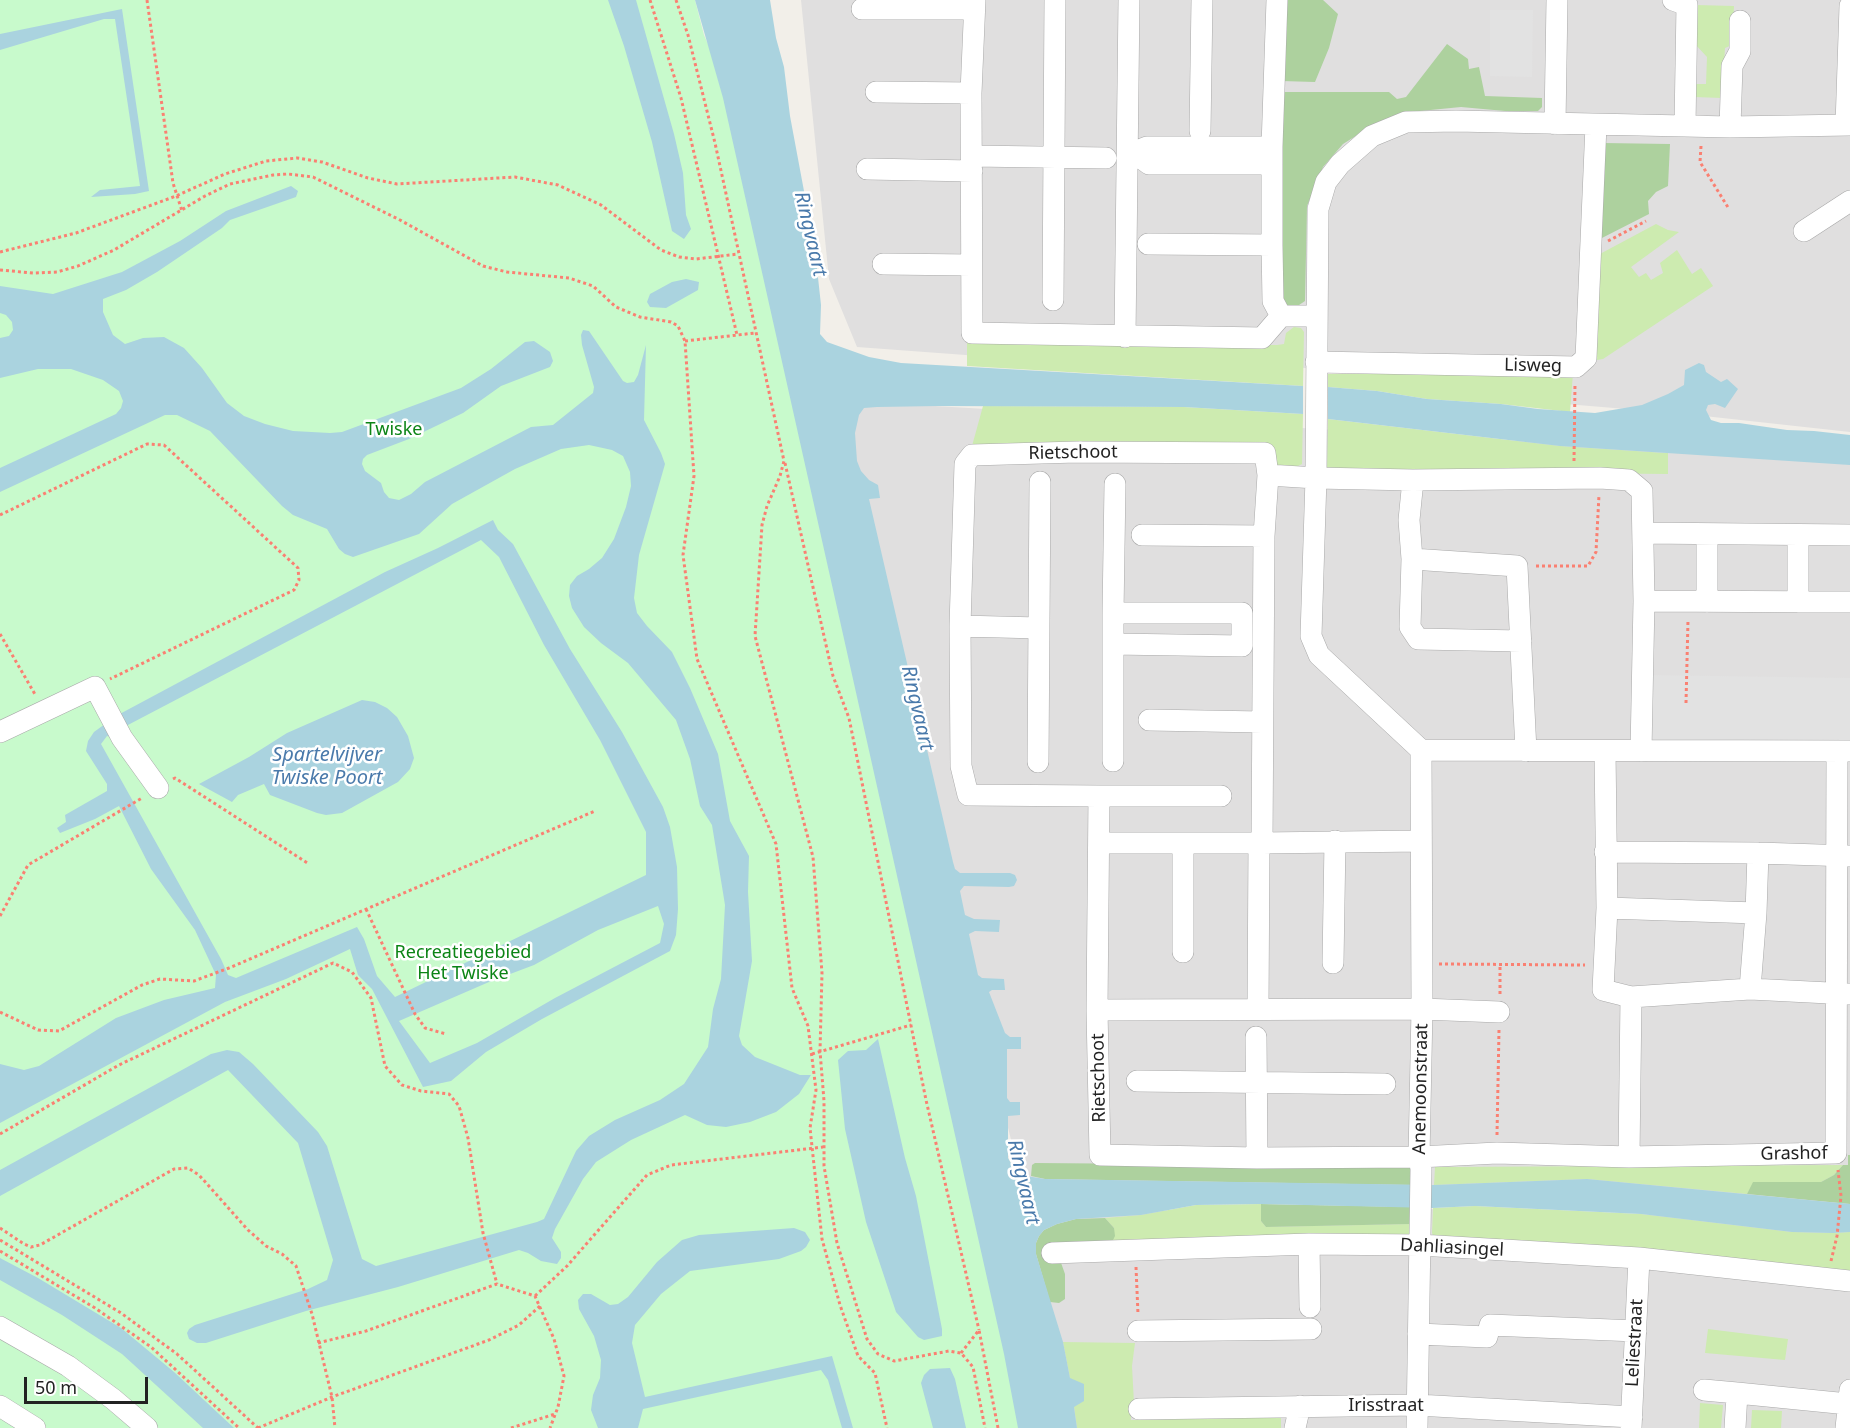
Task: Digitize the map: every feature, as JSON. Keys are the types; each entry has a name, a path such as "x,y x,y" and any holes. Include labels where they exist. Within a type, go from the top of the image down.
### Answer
{"street":[{"path":"862,9 963,9 975,0"},
{"path":"975,0 971,93 972,333 1262,338 1281,316 1317,316"},
{"path":"1053,300 1055,0"},
{"path":"1125,337 1128,0"},
{"path":"1200,131 1202,0"},
{"path":"1277,0 1272,155 1272,245 1273,302 1281,316"},
{"path":"1555,124 1557,0"},
{"path":"1673,0 1687,5 1693,125"},
{"path":"1844,751 1421,750 1319,655 1311,636 1316,478 1318,209 1326,182 1340,164 1372,136 1406,122 1730,127 1848,125 1850,6"},
{"path":"1730,127 1732,66 1740,51 1740,21"},
{"path":"876,92 971,93"},
{"name":"Lisweg","path":"1316,368 1576,367 1586,358 1596,125"},
{"path":"1147,147 1272,155 1149,164 1141,158 1142,149 1147,147"},
{"path":"867,169 1053,158 1106,158"},
{"path":"1804,231 1850,201"},
{"path":"1148,244 1272,245"},
{"path":"882,264 971,265"},
{"name":"Rietschoot","path":"1221,796 968,795 961,766 960,626 965,464 972,455 1077,452 1265,453 1268,475 1264,536 1258,1009"},
{"path":"1268,475 1413,480 1600,478 1629,480 1642,491 1644,533 1641,751"},
{"path":"1413,480 1409,520 1412,559 1410,627 1418,639 1521,641"},
{"name":"Rietschoot","path":"1038,762 1040,483"},
{"path":"1113,761 1115,484"},
{"path":"1644,533 1850,536"},
{"path":"1697,602 1707,534"},
{"path":"1142,535 1264,536"},
{"path":"1798,535 1798,602"},
{"path":"1412,559 1517,566 1526,751"},
{"path":"1644,601 1850,602"},
{"path":"1113,614 1242,614 1242,646 1113,644"},
{"path":"1167,614 1167,645"},
{"path":"1204,645 1206,614"},
{"path":"960,626 1039,628"},
{"path":"0,732 95,687 150,793"},
{"path":"1149,720 1262,722"},
{"name":"Anemoonstraat","path":"1417,1428 1422,1010 1420,963 1421,750"},
{"path":"1605,751 1607,908 1603,990 1631,997 1750,989 1843,994"},
{"name":"Grashof","path":"1420,1163 1497,1154 1629,1157 1836,1153 1843,994 1844,751"},
{"name":"Rietschoot","path":"1099,796 1097,1010 1100,1155 1420,1163"},
{"path":"1333,963 1335,841"},
{"path":"1099,843 1421,841"},
{"path":"1182,952 1183,843"},
{"path":"1605,852 1844,856"},
{"path":"1750,989 1758,853"},
{"path":"1607,908 1756,913"},
{"path":"1629,1157 1631,997"},
{"path":"1097,1010 1499,1011"},
{"path":"1256,1037 1257,1158"},
{"name":"Rietschoot","path":"1137,1081 1385,1084"},
{"path":"1309,1244 1310,1307"},
{"name":"Dahliasingel","path":"1052,1253 1309,1244 1420,1245 1639,1258 1850,1281"},
{"name":"Leliestraat","path":"1631,1422 1639,1258"},
{"path":"1418,1334 1487,1337 1490,1325 1636,1331"},
{"path":"0,1327 68,1366 113,1399 147,1428"},
{"path":"1138,1331 1311,1329"},
{"path":"1704,1390 1849,1396 1846,1428"},
{"path":"1735,1428 1737,1393"},
{"name":"Irisstraat","path":"1139,1409 1417,1405 1631,1422"},
{"path":"0,1406 35,1428"},
{"path":"1295,1428 1300,1406"}],"path":[{"path":"147,0 176,196 182,211"},
{"path":"650,0 681,98 737,335"},
{"path":"676,0 688,35 715,143 832,676 849,718 911,1025 955,1231 979,1330 998,1428"},
{"path":"1693,125 1700,162 1729,209"},
{"path":"0,252 76,232 176,196 225,174 266,161 297,158 322,162 368,178 397,184 515,177 558,185 601,205 661,250 696,260 738,254"},
{"path":"0,270 41,273 57,272 78,266 114,250 152,226 230,184 288,174 313,177 400,220 483,266 507,272 569,278 592,286 616,307 640,317 671,322 678,326 685,341 694,476 683,555 697,659 776,844 792,988 808,1026 816,1090 810,1128 822,1239 840,1305 858,1356 875,1373 887,1428"},
{"path":"1590,250 1646,221"},
{"path":"685,341 755,333"},
{"path":"1574,450 1576,367"},
{"path":"0,515 147,444 164,445 298,568 299,580 294,590 95,687"},
{"path":"784,461 780,476 766,506 762,525 755,636 813,857 822,973 820,1051 824,1101 824,1166 837,1243 867,1339 878,1354 894,1361 949,1351 961,1353 973,1366 985,1428"},
{"path":"1517,566 1588,566 1596,552 1600,478"},
{"path":"1686,703 1697,602"},
{"path":"0,634 44,711"},
{"path":"0,916 28,865 175,778 309,864"},
{"path":"0,1012 38,1030 58,1031 142,985 160,979 194,981 229,968 595,811"},
{"path":"366,909 415,1014 424,1028 446,1034"},
{"path":"0,1134 119,1065 333,963 352,972 371,998 385,1066 402,1085 421,1091 449,1094 459,1106 468,1138 483,1233 497,1284"},
{"path":"1420,963 1605,965"},
{"path":"1497,1154 1500,965"},
{"path":"811,1054 911,1025"},
{"path":"535,1296 567,1266 647,1175 671,1165 824,1146"},
{"path":"1828,1277 1837,1236 1841,1196 1836,1153"},
{"path":"0,1228 31,1247 40,1245 174,1169 188,1168 199,1175 248,1230 266,1246 282,1254 296,1266 312,1314 332,1397 335,1428"},
{"path":"0,1240 121,1313 177,1354 258,1428 332,1397 489,1340 519,1325 540,1306"},
{"path":"1136,1250 1138,1331"},
{"path":"0,1251 96,1308 151,1347 239,1428"},
{"path":"318,1343 366,1331 497,1284 535,1296 554,1339 564,1376 556,1414 550,1428"},
{"path":"961,1353 979,1330"},
{"path":"511,1428 556,1414"}],"shaded area":[{"path":"801,0 1850,0 1850,432 1686,414 1566,404 1553,392 1160,354 1020,359 857,347 829,279"},
{"path":"1490,10 1533,10 1532,77 1490,76"},
{"path":"836,400 1850,461 1850,1210 1022,1183 914,756"},
{"path":"1649,675 1850,678 1850,746 1648,743"},
{"path":"1454,1209 1850,1220 1850,1428 1065,1428 1020,1211"}],"green space":[{"name":"Twiske","path":"0,0 695,0 704,35 742,123 1024,1428 0,1428"},
{"path":"1282,0 1323,0 1338,14 1329,48 1315,82 1281,81"},
{"path":"1696,5 1734,6 1732,45 1725,48 1722,98 1694,97 1695,84 1706,84 1707,57 1695,44"},
{"path":"1447,44 1468,59 1469,69 1479,67 1485,96 1542,98 1542,107 1538,111 1461,107 1420,111 1378,122 1343,144 1323,167 1307,206 1305,301 1296,307 1278,305 1281,92 1389,92 1397,99 1406,97"},
{"path":"1603,143 1670,144 1668,186 1656,192 1648,201 1649,214 1598,240"},
{"path":"1656,224 1679,232 1631,267 1639,277 1646,273 1651,280 1663,273 1660,263 1677,250 1692,274 1701,268 1713,286 1603,359 1597,360 1598,255"},
{"path":"1294,327 1301,328 1304,332 1303,386 967,366 967,343 1277,345 1284,344 1286,333"},
{"path":"1573,373 1570,412 1328,387 1328,374"},
{"path":"983,406 1184,407 1303,414 1302,464 1284,469 1270,461 972,446"},
{"path":"1328,419 1560,446 1668,453 1668,474 1327,471"},
{"path":"1848,1155 1850,1155 1850,1204 1747,1194 1753,1182 1821,1182 1834,1175 1843,1165 1848,1165"},
{"path":"1035,1163 1412,1166 1412,1185 1045,1179 1031,1176 1032,1165"},
{"path":"1843,1165 1834,1175 1821,1182 1754,1182 1747,1194 1587,1179 1434,1185 1435,1167"},
{"path":"1261,1204 1261,1221 1266,1227 1411,1224 1412,1237 1110,1246 1114,1228 1105,1218 1141,1215 1196,1205"},
{"path":"1261,1204 1412,1207 1411,1224 1266,1227 1261,1221"},
{"path":"1475,1206 1641,1214 1792,1232 1850,1232 1850,1274 1434,1238 1432,1233 1433,1208"},
{"path":"1105,1218 1114,1228 1115,1236 1110,1246 1060,1260 1065,1274 1065,1299 1059,1303 1050,1302 1036,1254 1036,1243 1039,1236 1044,1230 1057,1224 1076,1219"},
{"path":"1708,1329 1788,1339 1785,1360 1705,1353"},
{"path":"1063,1342 1135,1343 1132,1366 1134,1403 1130,1404 1131,1420 1281,1417 1281,1428 1077,1428"},
{"path":"1700,1403 1723,1405 1721,1428 1699,1428"},
{"path":"1752,1410 1782,1411 1781,1428 1751,1428"}],"water":[{"path":"608,0 636,0 683,173 686,215 691,229 684,239 672,231 652,142"},
{"name":"Ringvaart","path":"695,0 770,0 776,38 784,67 790,116 815,250 821,305 820,334 827,342 869,357 901,363 1303,386 1303,414 1184,407 939,406 864,408 859,415 855,433 857,461 861,471 869,480 878,485 880,498 869,499 955,869 960,873 1010,873 1015,875 1017,880 1014,886 1009,887 964,886 960,891 965,915 974,919 1000,920 999,932 975,931 969,934 978,975 982,978 1004,979 1005,990 989,992 1005,1033 1010,1037 1021,1037 1021,1049 1007,1049 1007,1098 1010,1102 1020,1102 1020,1115 1008,1116 1008,1158 1015,1170 1026,1176 1045,1179 1434,1185 1587,1179 1850,1204 1850,1232 1792,1232 1641,1214 1475,1206 1433,1208 1261,1204 1196,1205 1141,1215 1076,1219 1044,1230 1036,1243 1036,1254 1063,1342 1070,1378 1084,1384 1084,1401 1074,1407 1077,1428 1018,1428 1004,1354 723,98"},
{"path":"122,9 149,191 91,197 100,190 140,186 115,19 104,19 0,50 0,34"},
{"path":"291,186 298,191 296,197 230,220 222,228 157,272 126,290 103,299 103,312 113,335 125,344 143,338 164,337 184,348 202,368 227,403 244,416 293,431 330,433 342,432 461,388 491,369 525,342 534,341 550,352 553,361 550,367 501,386 463,413 409,439 367,455 362,464 365,471 381,483 389,498 399,500 411,494 425,482 531,427 553,425 593,393 594,387 582,345 583,330 589,331 623,381 627,383 634,382 638,375 646,345 644,420 665,464 639,555 634,598 637,613 672,652 690,688 718,754 730,821 749,856 748,892 752,961 739,1036 742,1045 755,1057 800,1075 811,1075 799,1094 776,1112 750,1122 726,1127 707,1125 685,1115 631,1140 596,1162 583,1179 555,1229 552,1238 561,1252 561,1258 557,1264 541,1261 519,1250 398,1287 306,1311 206,1343 197,1343 189,1339 187,1333 195,1325 308,1289 327,1280 333,1260 298,1143 228,1070 0,1196 0,1170 211,1054 227,1050 239,1052 318,1132 327,1146 362,1259 376,1266 544,1219 576,1151 589,1136 615,1120 660,1100 684,1084 708,1047 713,1009 721,979 725,905 712,825 700,806 690,759 676,720 628,663 584,627 572,608 569,596 570,585 577,576 602,558 614,539 631,486 630,472 623,456 612,450 589,445 561,449 515,469 452,504 419,534 353,557 339,549 327,529 293,515 282,506 210,431 177,415 165,415 0,492 0,468 116,414 123,401 119,391 103,380 71,369 38,369 0,378 0,338 9,336 13,330 12,322 6,315 0,313 0,286 53,294 122,272 180,241 226,211"},
{"path":"686,279 699,282 698,290 666,308 650,307 647,302 650,294 672,282"},
{"path":"1699,363 1704,365 1706,372 1721,382 1727,379 1738,389 1725,408 1715,404 1708,405 1706,410 1711,420 1721,423 1850,435 1850,465 1560,446 1328,419 1328,387 1377,391 1427,399 1595,413 1642,405 1668,394 1684,385 1685,370"},
{"path":"493,520 498,530 513,544 570,649 622,732 663,807 670,827 677,867 678,909 676,935 670,951 542,1019 486,1052 451,1081 423,1087 372,989 358,975 350,949 286,979 225,1002 0,1123 0,1064 24,1070 39,1066 116,1018 164,1000 215,988 216,975 195,930 151,869 119,806 95,819 60,833 57,828 66,822 65,815 107,791 107,784 86,751 88,741 94,732 116,716 385,572","holes":["481,540 499,557 544,645 600,740 646,832 646,875 395,997 377,976 364,939 357,927 236,978 228,975 101,744 107,736 116,738 126,726","658,906 664,924 660,943 555,998 477,1043 430,1063 399,1021 534,965 598,930"]},
{"name":"Spartelvijver Twiske Poort","path":"362,700 375,702 387,708 397,717 408,736 414,758 410,769 398,782 342,813 326,815 317,813 270,795 264,784 238,795 232,802 199,784 287,733"},
{"path":"878,1039 916,1196 942,1329 942,1336 924,1340 918,1337 896,1312 866,1222 845,1129 838,1060 848,1051 866,1050"},
{"path":"794,1228 805,1232 810,1240 801,1251 779,1259 690,1271 661,1294 635,1325 632,1343 645,1397 832,1356 853,1428 842,1428 828,1380 821,1370 643,1409 638,1428 598,1428 591,1410 593,1395 600,1378 601,1360 594,1336 579,1309 578,1300 583,1294 591,1294 610,1305 618,1304 628,1297 657,1262 682,1240 699,1235"},
{"path":"0,1258 121,1328 174,1372 234,1428 203,1428 122,1354 62,1315 0,1280"},
{"path":"950,1368 955,1379 966,1428 933,1428 921,1383 924,1375 930,1369"}],"park label":[{"name":"Recreatiegebied Het Twiske","path":"463,963"}]}
